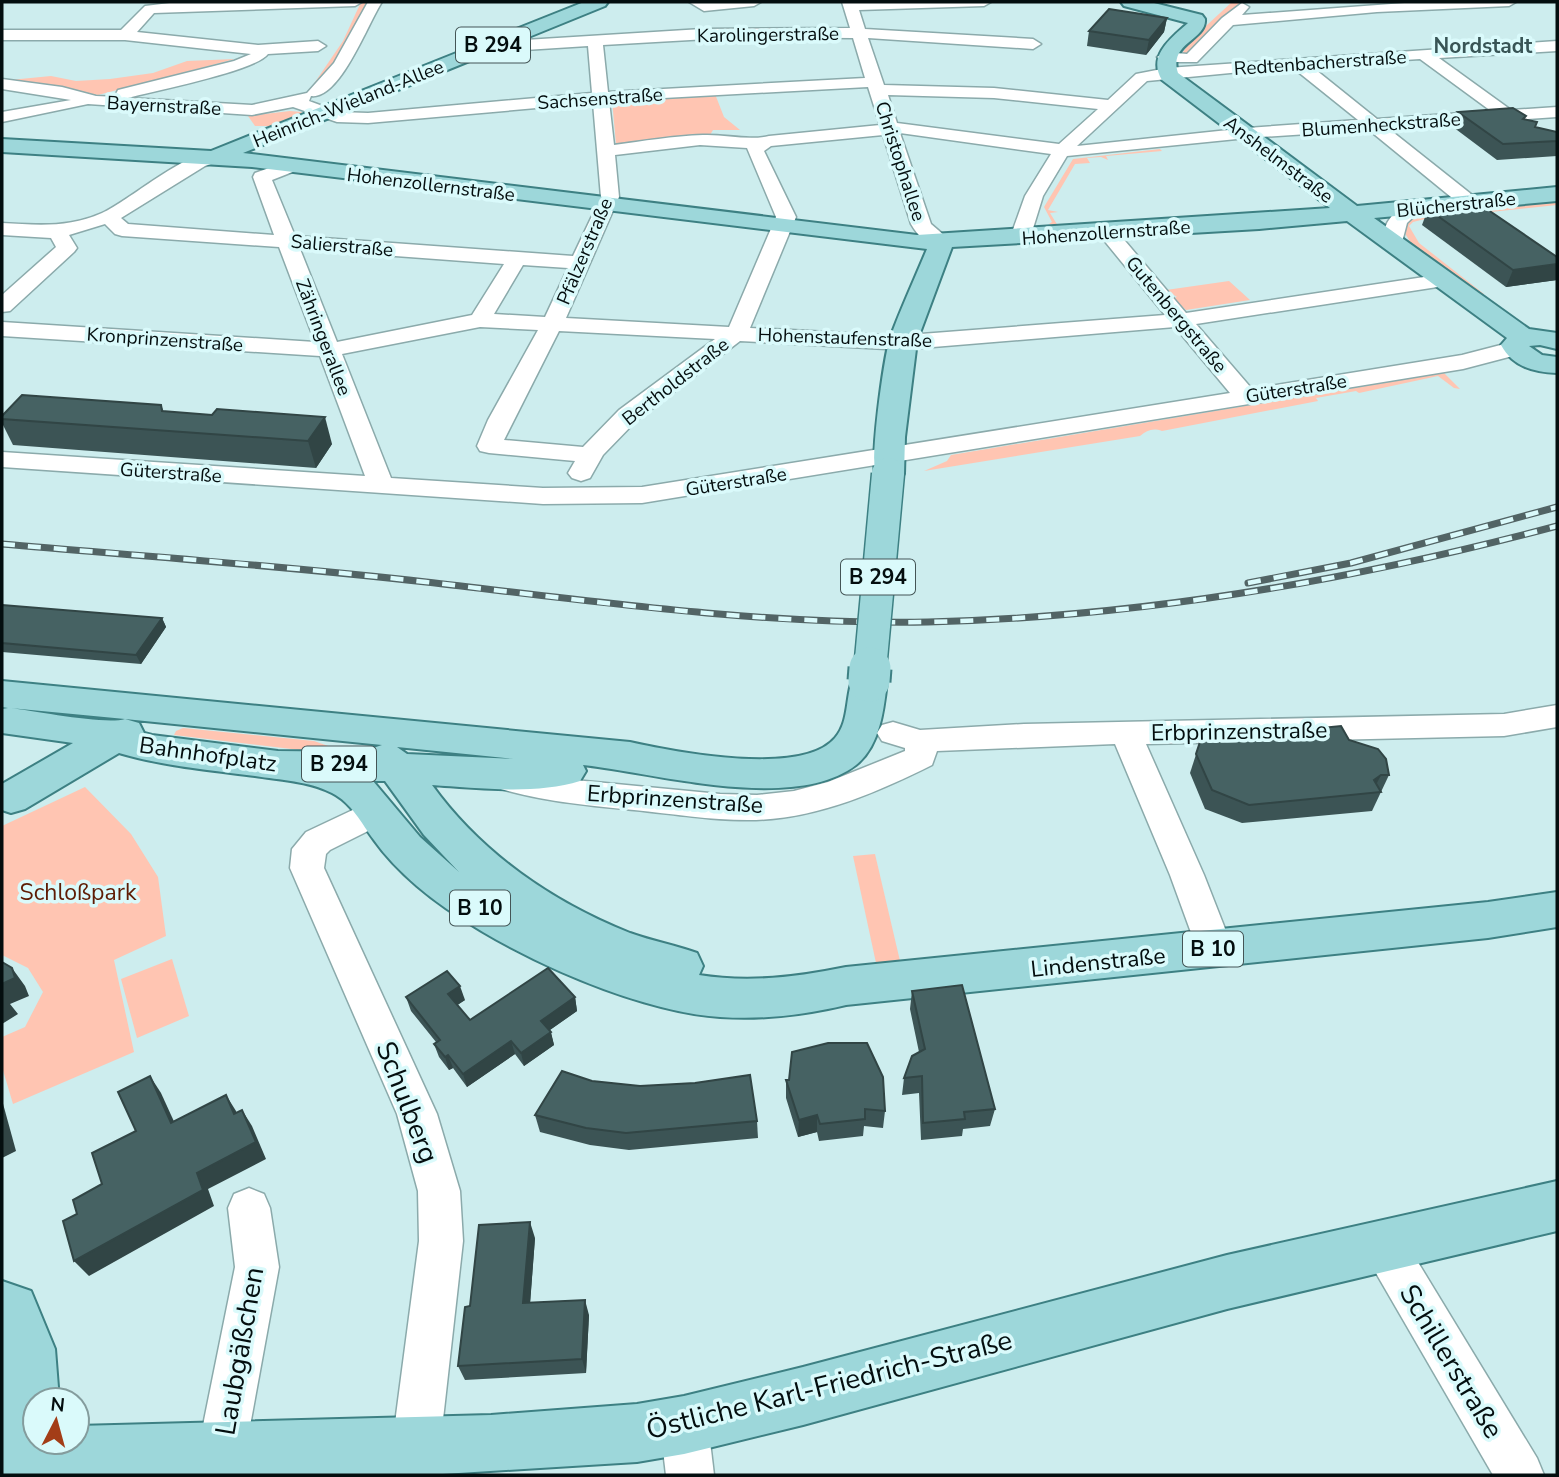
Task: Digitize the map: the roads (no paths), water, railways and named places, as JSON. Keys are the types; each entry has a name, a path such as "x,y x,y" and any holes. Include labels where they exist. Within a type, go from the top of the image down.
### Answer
{"main road":[{"name":"Heinrich-Wieland-Allee","path":"214,157 599,2"},
{"path":"1130,2 1169,11 1204,14 1166,65"},
{"name":"Anshelmstraße","path":"1166,65 1247,133 1444,280 1532,353"},
{"name":"Hohenzollernstraße","path":"2,146 214,157 283,170 608,205 859,236 942,242 1354,215"},
{"name":"Blücherstraße","path":"1354,215 1557,194"},
{"name":"Hohenzollernstraße","path":"859,236 911,249 923,258 932,270"},
{"name":"Christophallee","path":"888,465 903,341 942,242"},
{"path":"1532,353 1543,337 1557,341"},
{"name":"B 294","path":"400,769 476,766 626,771 666,765 770,774 816,767 842,755 857,735 864,717 888,465"},
{"name":"Bahnhofplatz","path":"2,694 357,730"},
{"name":"Bahnhofplatz","path":"114,738 177,713"},
{"name":"Bahnhofplatz","path":"2,720 94,732 152,749 278,765 331,763 400,769"},
{"name":"B 294","path":"357,730 476,766"},
{"name":"B 10","path":"357,730 400,769"},
{"path":"6,800 114,738"},
{"path":"6,800 110,758 152,749"},
{"name":"Lindenstraße","path":"278,765 348,784 363,794 412,855 471,902 537,939 608,971 665,989 730,999 807,997 846,986 1215,949 1557,910"},
{"path":"432,817 431,805 435,788 442,781 476,766"},
{"name":"Lindenstraße","path":"400,769 432,817 456,844 501,881 570,924 613,944 655,959 692,968 752,976 809,979 846,986"},
{"name":"Östliche Karl-Friedrich-Straße","path":"15,1463 219,1464 416,1446 584,1439 687,1450 1214,1286 1557,1206"},
{"path":"2,1308 12,1310 20,1325 26,1347 30,1382 15,1463"}],"street":[{"path":"125,35 150,9 355,2"},
{"path":"326,113 304,96 324,85 375,2"},
{"path":"696,2 706,7 754,2"},
{"path":"850,4 984,2"},
{"path":"1020,238 1034,196 1061,152 1139,79 1166,65 1191,59 1227,20 1249,2"},
{"path":"1227,20 1381,5 1509,2"},
{"name":"Christophallee","path":"850,4 921,224 926,233 942,242"},
{"path":"1361,25 1381,5"},
{"name":"Karolingerstraße","path":"502,41 525,45 720,33 859,33 1033,44"},
{"path":"2,35 125,35 258,53 318,46"},
{"name":"Pfälzerstraße","path":"588,456 489,446 500,420 552,324 608,205 610,197 595,40"},
{"path":"1328,60 1344,43"},
{"path":"1549,47 1557,58"},
{"name":"Redtenbacherstraße","path":"1166,65 1296,62 1549,47"},
{"path":"2,117 95,101 240,64 258,53"},
{"path":"1426,55 1508,116"},
{"path":"1296,62 1376,124 1469,202"},
{"name":"Bayernstraße","path":"2,84 62,92 95,101 252,110 276,107 304,96"},
{"name":"Sachsenstraße","path":"326,113 343,117 377,117 599,97 876,86 994,93 1111,105"},
{"name":"Blumenheckstraße","path":"606,151 709,140 733,140 756,145 769,141 890,128 1061,152 1079,152 1247,133 1557,112"},
{"path":"756,145 755,151 786,215 781,227"},
{"path":"2,229 57,232 109,217 200,162 214,157"},
{"name":"Zähringerallee","path":"283,170 262,177 381,486"},
{"path":"1394,242 1393,228 1412,208"},
{"name":"Salierstraße","path":"109,217 122,230 581,263"},
{"name":"Bertholdstraße","path":"574,497 588,456 612,430 736,333 781,227"},
{"path":"2,306 66,248 57,232"},
{"name":"Gutenbergstraße","path":"1108,233 1245,396"},
{"path":"480,320 516,260"},
{"name":"Hohenstaufenstraße","path":"328,350 480,320 903,341 1181,320 1444,280"},
{"name":"Kronprinzenstraße","path":"2,329 328,350"},
{"name":"Güterstraße","path":"2,460 574,497 659,494 888,465 1245,396 1532,353"},
{"name":"Erbprinzenstraße","path":"476,766 546,790 733,806 775,806 846,790 887,775 921,757 907,737 1504,725 1557,716"},
{"path":"1126,733 1215,949"},
{"name":"Schulberg","path":"376,812 318,841 309,849 307,868 417,1114 439,1191 441,1241 416,1446"},
{"name":"Laubgäßchen","path":"219,1464 257,1267 249,1208"},
{"name":"Schillerstraße","path":"1384,1246 1520,1475"}],"railway":[{"path":"1248,583 1351,563 1557,507"},
{"path":"2,544 320,571 739,616 928,622 1087,613 1245,593 1401,564 1557,526"}],"district":[{"name":"Nordstadt","path":"1483,46"}],"park label":[{"name":"Schloßpark","path":"78,892"}]}
